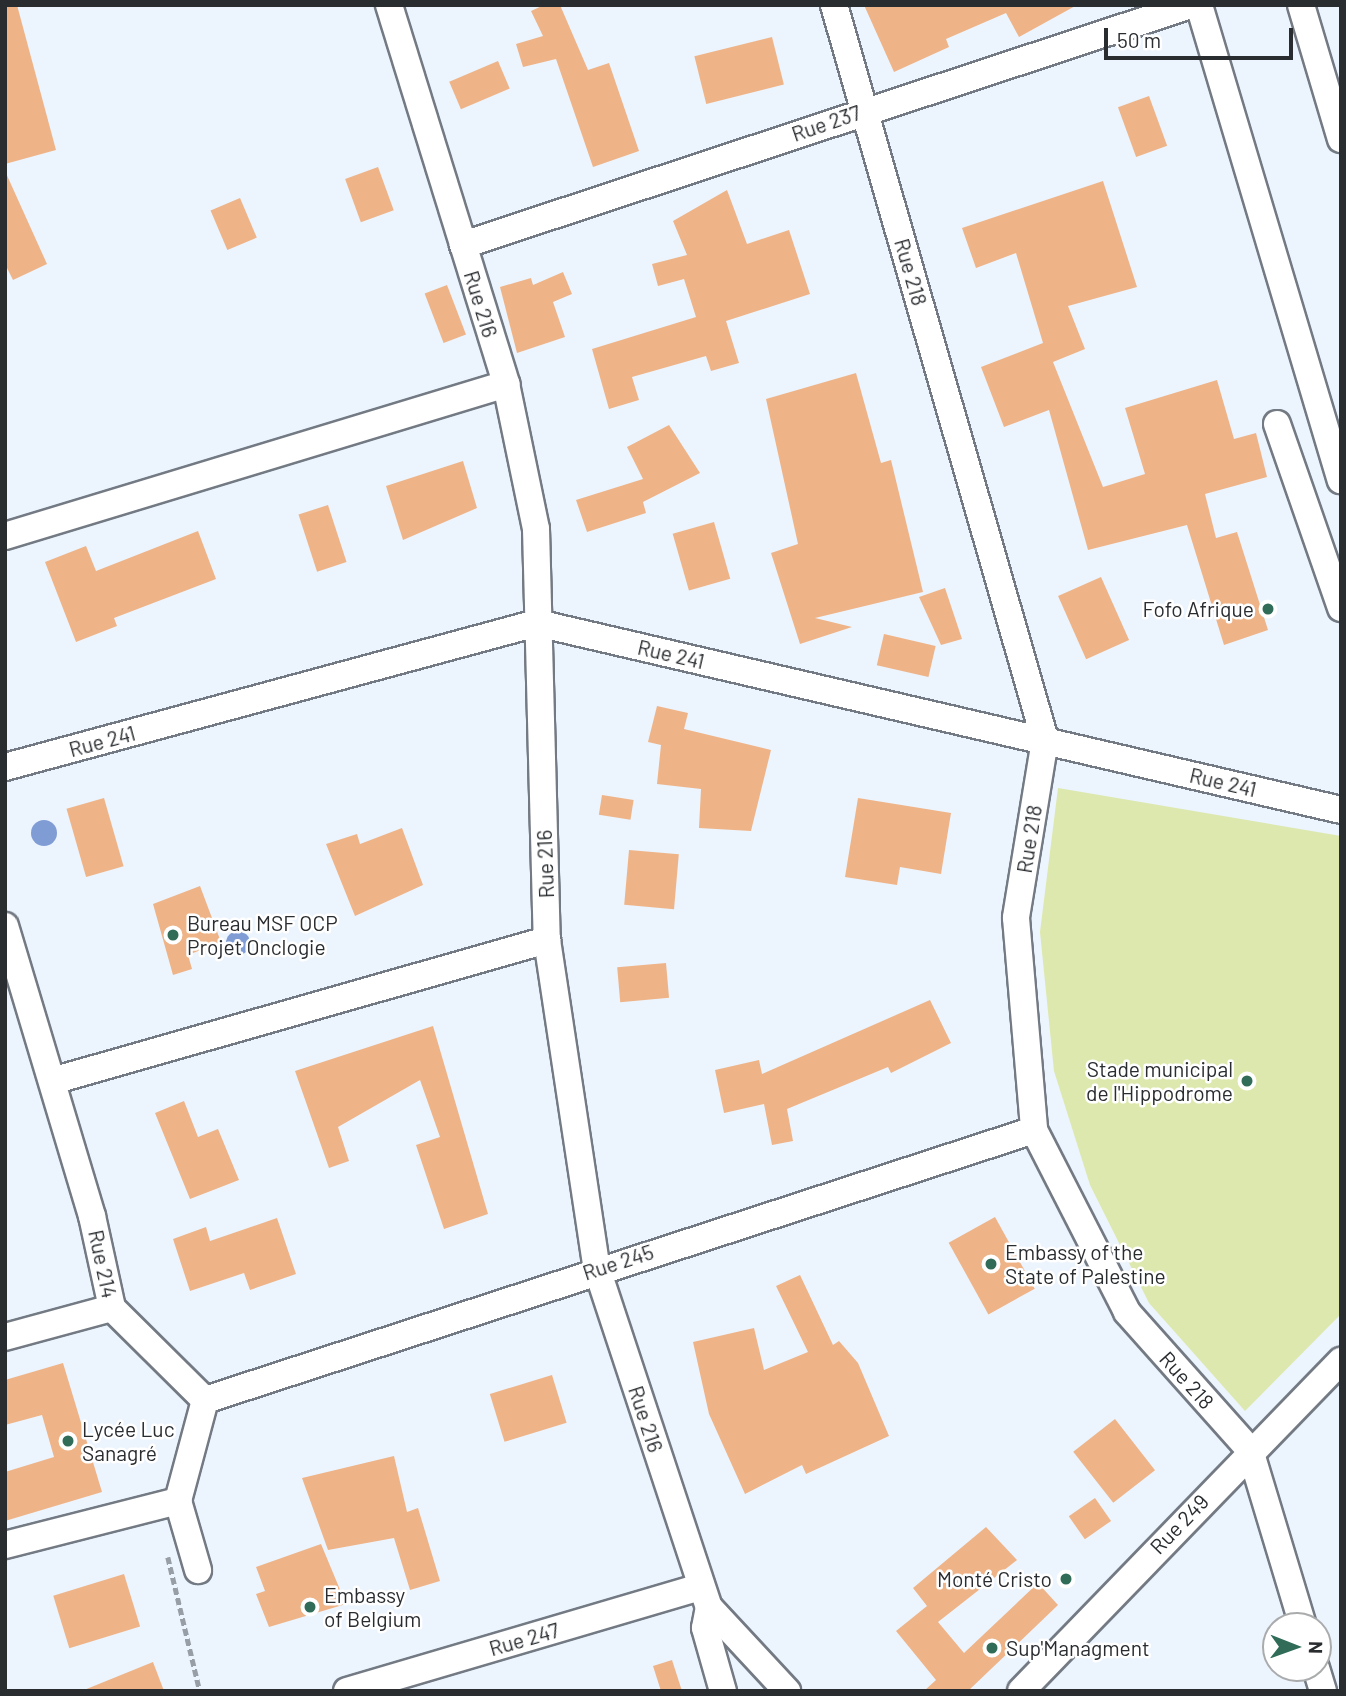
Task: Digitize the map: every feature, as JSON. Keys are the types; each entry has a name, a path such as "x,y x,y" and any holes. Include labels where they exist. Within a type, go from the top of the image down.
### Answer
{"street":[{"name":"Rue 216","path":"389,5 506,384 536,529 547,940 597,1269 705,1597 787,1691"},
{"name":"Rue 218","path":"834,5 1045,740 1016,918 1034,1130 1127,1312 1250,1451 1299,1612"},
{"name":"Rue 237","path":"463,245 865,110 1191,5"},
{"path":"1199,5 1341,480"},
{"path":"1301,5 1341,139"},
{"path":"5,536 506,384"},
{"path":"1277,425 1341,608"},
{"name":"Rue 241","path":"5,766 537,623 1341,810"},
{"name":"Rue 214","path":"5,926 52,1081 112,1308 205,1400"},
{"path":"52,1081 547,940"},
{"name":"Rue 245","path":"205,1400 597,1269 1034,1130"},
{"path":"5,1337 112,1308"},
{"name":"Rue 249","path":"1021,1691 1250,1451 1341,1362"},
{"path":"195,1558 178,1501 205,1400"},
{"path":"5,1545 178,1501"},
{"path":"705,1597 705,1628 723,1691"},
{"name":"Rue 247","path":"347,1691 705,1597"}],"path":[{"path":"195,1558 164,1558 200,1691"}],"green space":[{"path":"1058,788 1341,836 1341,1314 1245,1411 1149,1303 1090,1185 1054,1071 1040,932"}],"water":[{"path":"44,820 53,824 57,833 53,842 44,846 35,842 31,833 35,824"},
{"path":"238,931 247,934 250,943 247,952 238,955 229,952 226,943 229,934"}],"building":[{"path":"5,5 17,5 56,150 5,164"},
{"path":"544,5 560,5 588,70 609,63 639,151 593,167 556,59 523,67 516,44 543,36 531,11"},
{"path":"864,5 1077,5 1019,37 1006,13 946,39 949,47 894,72"},
{"path":"772,37 784,85 706,104 694,56"},
{"path":"498,61 510,89 461,109 449,82"},
{"path":"1149,96 1167,146 1136,157 1118,107"},
{"path":"378,167 394,210 361,222 345,179"},
{"path":"5,171 47,264 13,280 5,264"},
{"path":"1103,181 1137,287 1068,306 1085,349 1053,362 1103,487 1145,474 1125,408 1217,380 1234,439 1256,433 1267,477 1205,494 1216,538 1237,532 1268,630 1224,645 1187,525 1088,550 1049,410 1004,427 981,367 1043,343 1016,253 976,268 962,228"},
{"path":"727,190 747,244 789,230 810,294 726,321 739,363 711,371 706,356 632,377 639,400 609,409 592,349 696,317 684,279 658,286 652,264 687,255 673,221"},
{"path":"240,198 257,238 227,250 211,211"},
{"path":"563,272 572,294 553,302 565,337 517,353 500,287 531,278 533,285"},
{"path":"447,285 466,334 444,343 425,294"},
{"path":"856,373 881,463 891,460 923,592 815,618 852,627 800,644 771,553 798,544 766,399"},
{"path":"669,425 700,473 643,502 646,513 587,532 576,500 643,479 627,447"},
{"path":"463,461 477,508 403,540 386,486"},
{"path":"328,505 347,562 317,572 299,515"},
{"path":"714,522 730,579 689,591 673,534"},
{"path":"198,531 216,579 114,618 117,626 76,642 45,562 86,546 96,571"},
{"path":"1101,577 1129,640 1086,659 1058,596"},
{"path":"945,588 962,639 941,645 919,597"},
{"path":"884,634 936,646 928,677 877,665"},
{"path":"657,706 688,713 684,729 771,750 751,831 699,828 701,789 657,784 661,745 648,742"},
{"path":"602,795 634,800 630,820 599,815"},
{"path":"104,798 124,866 86,877 67,809"},
{"path":"858,798 951,813 941,874 900,867 897,885 845,877"},
{"path":"402,828 423,885 355,916 326,844 357,834 360,844"},
{"path":"629,850 679,854 674,909 624,905"},
{"path":"200,886 221,942 188,955 192,969 173,975 153,904"},
{"path":"666,963 669,998 620,1002 617,967"},
{"path":"930,1000 951,1043 891,1073 888,1067 787,1109 793,1141 772,1145 764,1104 724,1113 715,1070 759,1060 762,1074"},
{"path":"433,1026 488,1214 444,1229 416,1145 440,1137 420,1080 338,1127 349,1161 329,1168 295,1071"},
{"path":"184,1101 198,1137 218,1129 239,1180 190,1199 155,1113"},
{"name":"Embassy of the State of Palestine","path":"995,1217 1035,1289 988,1314 949,1243"},
{"path":"277,1218 296,1274 250,1290 244,1273 190,1291 173,1239 206,1227 210,1241"},
{"path":"800,1275 833,1345 839,1341 858,1363 889,1436 806,1474 802,1465 745,1494 709,1414 693,1342 754,1328 764,1370 808,1352 776,1286"},
{"name":"Lycée Luc Sanagré","path":"63,1363 102,1492 5,1521 5,1472 54,1457 42,1415 5,1425 5,1380"},
{"path":"552,1375 567,1423 504,1442 490,1394"},
{"path":"1115,1419 1155,1470 1113,1503 1073,1452"},
{"path":"394,1456 407,1512 418,1508 440,1581 410,1590 394,1538 328,1550 302,1478"},
{"path":"1095,1498 1111,1521 1085,1539 1069,1516"},
{"path":"986,1527 1017,1560 938,1622 964,1653 1038,1583 1058,1605 968,1691 924,1691 936,1680 896,1631 927,1606 913,1588"},
{"path":"321,1544 346,1604 269,1627 256,1594 265,1591 256,1567"},
{"path":"124,1574 140,1627 69,1648 53,1596"},
{"path":"672,1660 682,1691 661,1691 653,1666"},
{"path":"153,1662 164,1691 84,1691 84,1690"}],"place":[{"name":"Fofo Afrique","path":"1268,609"},
{"name":"Bureau MSF OCP Projet Onclogie","path":"173,935"},
{"name":"Stade municipal de l'Hippodrome","path":"1247,1081"},
{"name":"Embassy of the State of Palestine","path":"991,1264"},
{"name":"Lycée Luc Sanagré","path":"68,1441"},
{"name":"Monté Cristo","path":"1066,1579"},
{"name":"Embassy of Belgium","path":"310,1607"},
{"name":"Sup'Managment","path":"992,1648"}]}
